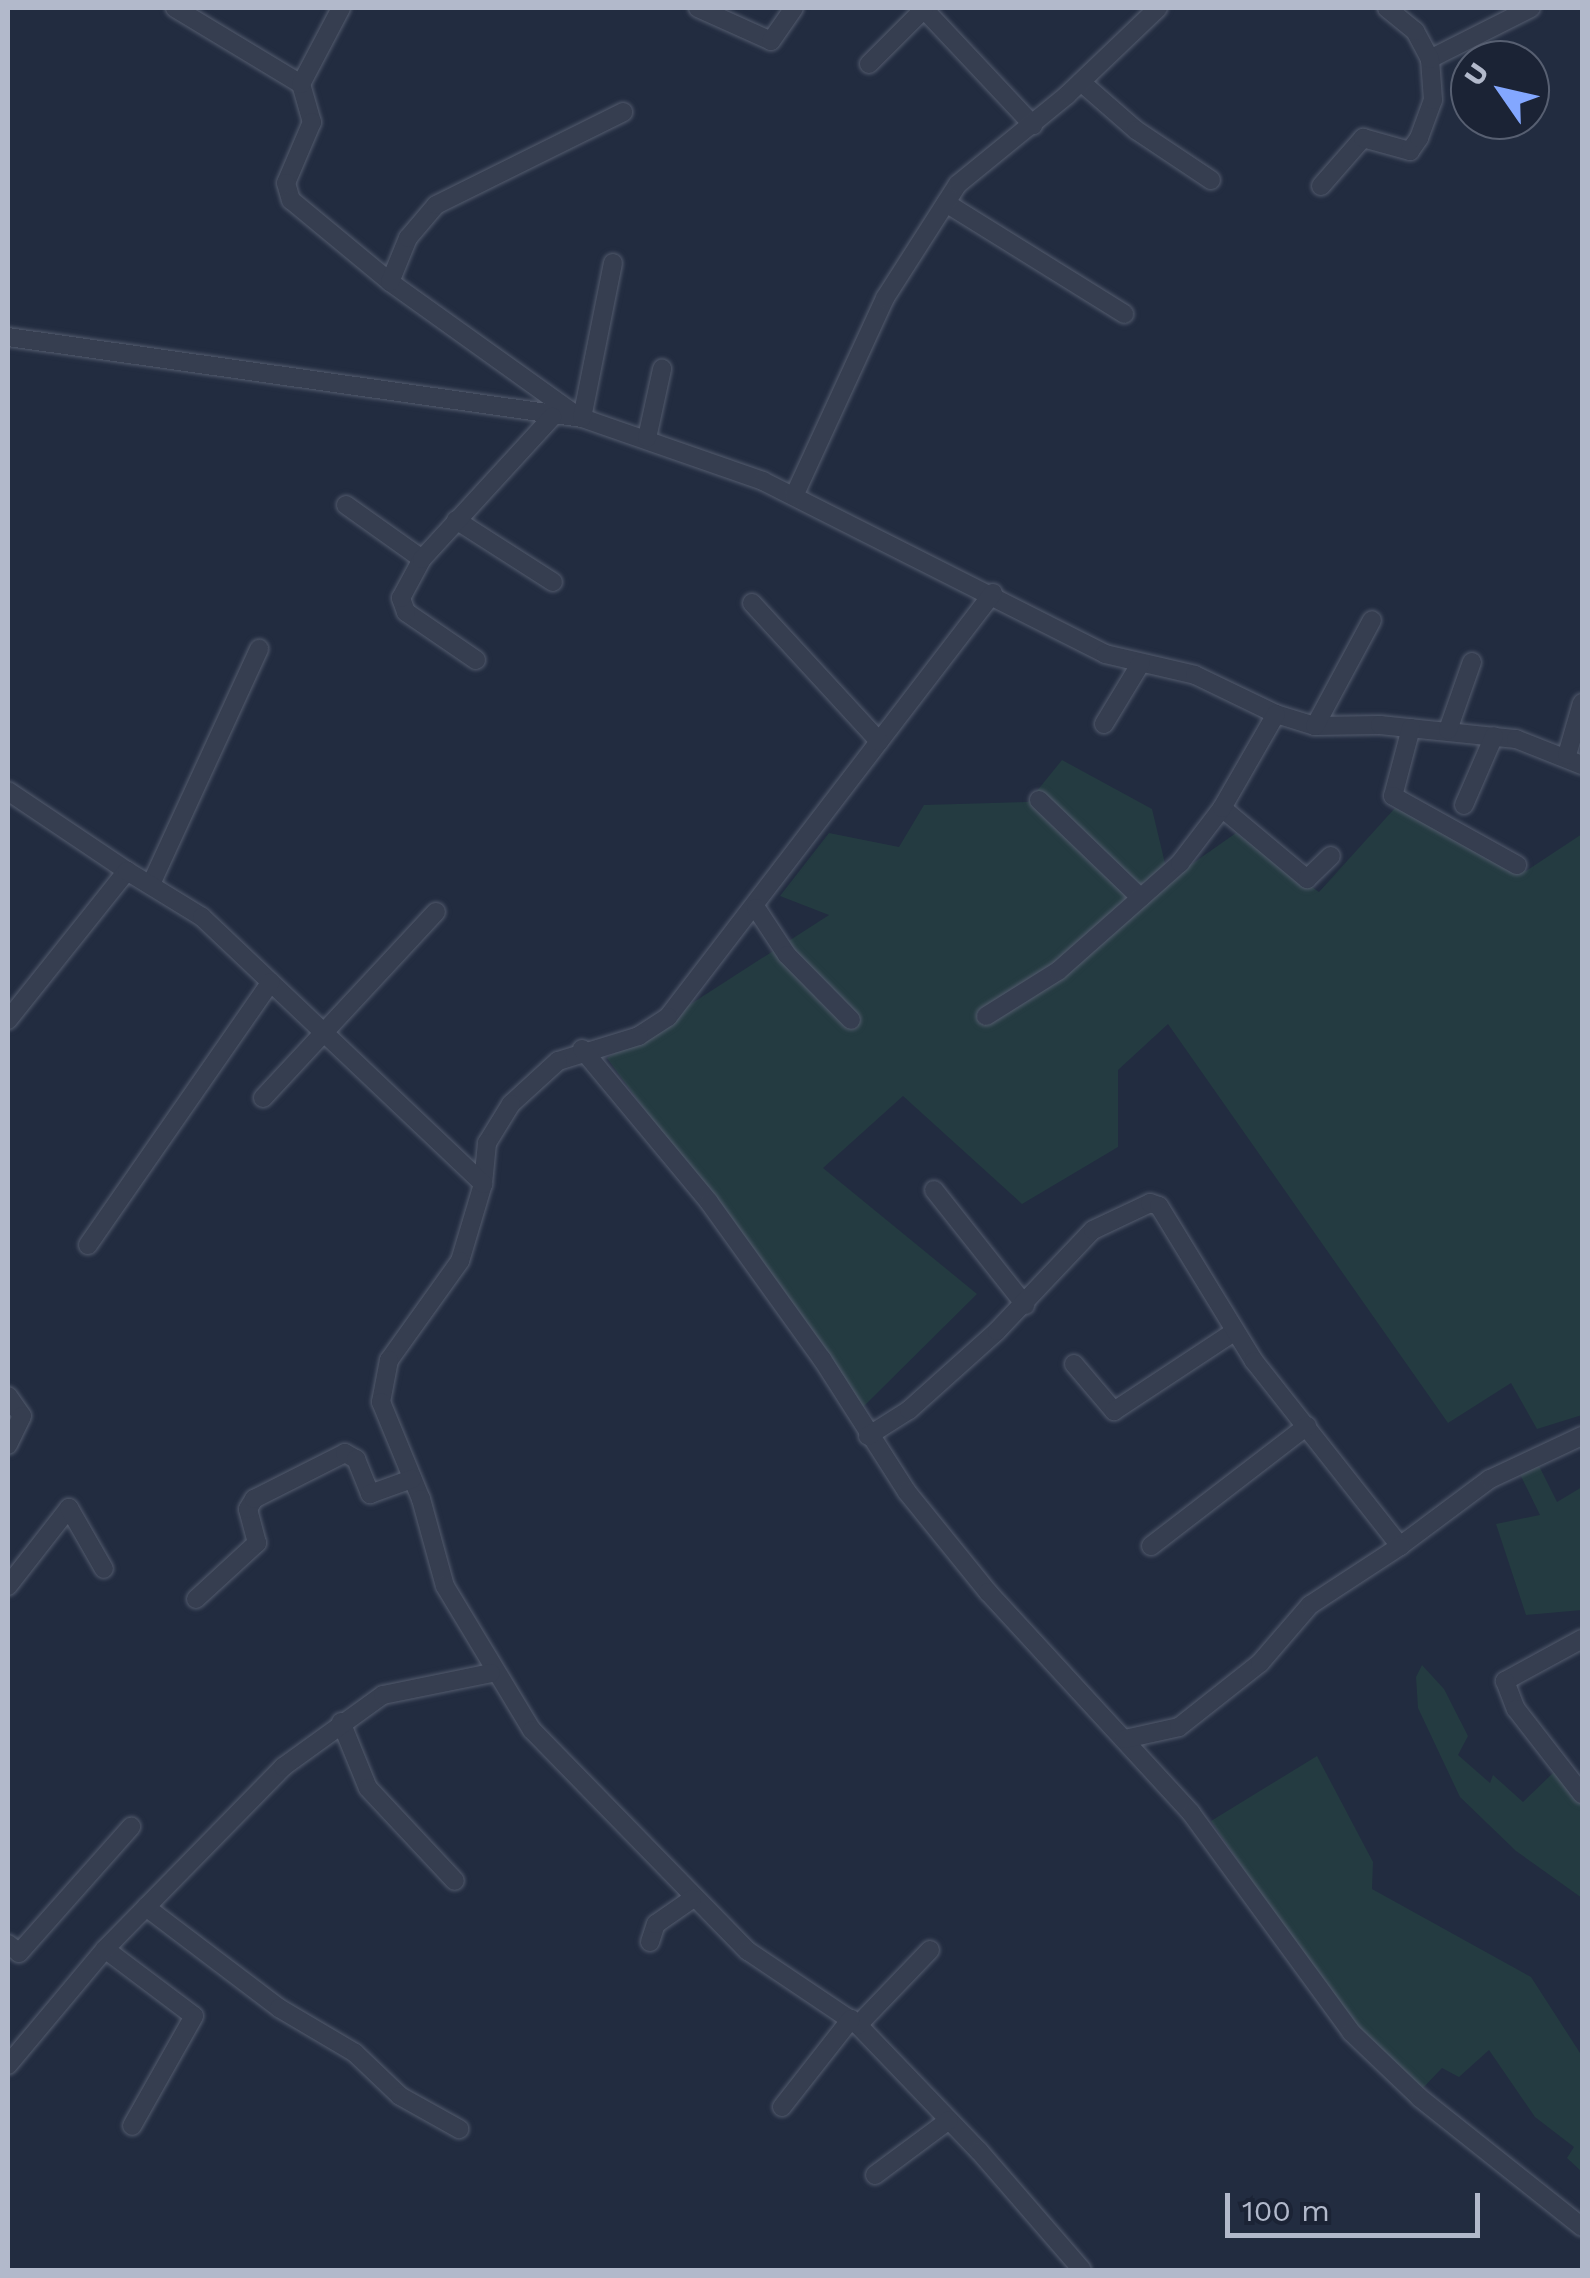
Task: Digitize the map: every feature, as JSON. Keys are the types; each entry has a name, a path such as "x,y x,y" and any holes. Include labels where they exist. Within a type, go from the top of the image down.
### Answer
{"street":[{"path":"175,8 301,84 312,122 286,192 316,225 580,417"},
{"path":"301,84 341,8"},
{"path":"698,8 771,41 794,8"},
{"path":"870,64 923,8 1033,125"},
{"path":"794,496 885,298 966,176 1033,125 1158,8"},
{"path":"1321,186 1363,138 1402,150 1415,146 1433,100 1430,59 1415,30 1387,8"},
{"path":"1430,59 1531,8"},
{"path":"1082,82 1136,130 1211,180"},
{"path":"390,282 408,238 436,205 623,112"},
{"path":"946,203 1124,314"},
{"path":"580,417 613,263"},
{"path":"8,337 401,390 552,417 580,417 648,438 794,496 993,593 1105,654 1195,676 1276,714 1315,726 1448,730 1494,736 1575,760 1582,703"},
{"path":"648,438 662,370"},
{"path":"476,660 406,612 402,598 422,559 552,417"},
{"path":"346,506 422,559"},
{"path":"456,520 553,582"},
{"path":"993,593 756,908 668,1017 639,1036 582,1049 558,1061 498,1122 486,1144 483,1184 460,1261 400,1340 385,1374 381,1402 412,1479 445,1586 492,1673 563,1767 748,1951 855,2022 949,2120 1082,2270"},
{"path":"752,604 879,741"},
{"path":"1315,726 1372,620"},
{"path":"151,884 259,648"},
{"path":"1448,730 1472,662"},
{"path":"1104,724 1141,664"},
{"path":"986,1016 1058,971 1180,863 1222,808 1276,714"},
{"path":"1411,728 1393,796 1517,865"},
{"path":"1464,805 1494,736"},
{"path":"8,791 202,917 483,1184"},
{"path":"1039,800 1141,898"},
{"path":"1222,808 1307,879 1331,856"},
{"path":"8,1020 127,871"},
{"path":"756,908 787,955 851,1020"},
{"path":"263,1098 436,912"},
{"path":"88,1244 271,982"},
{"path":"582,1049 709,1202 822,1358 868,1436 988,1592 1191,1813 1376,2060 1582,2228"},
{"path":"934,1190 1025,1305"},
{"path":"868,1436 909,1410 1025,1305 1093,1230 1150,1202 1159,1206 1234,1332 1400,1546"},
{"path":"1074,1364 1114,1411 1234,1332"},
{"path":"8,1396 22,1416 8,1445"},
{"path":"1151,1546 1307,1426"},
{"path":"1125,1739 1179,1727 1260,1663 1310,1605 1400,1546 1490,1478 1582,1436"},
{"path":"196,1599 257,1543 248,1509 254,1499 345,1453 356,1459 370,1494 412,1479"},
{"path":"8,1586 69,1508 104,1569"},
{"path":"1582,1639 1505,1681 1516,1709 1582,1794"},
{"path":"8,2065 105,1949 283,1767 341,1722 399,1689 492,1673"},
{"path":"341,1722 368,1788 456,1881"},
{"path":"11,1955 131,1827"},
{"path":"650,1942 656,1924 692,1898"},
{"path":"146,1907 279,2008 355,2054 400,2096 459,2129"},
{"path":"105,1949 194,2016 132,2126"},
{"path":"782,2107 855,2022 930,1950"},
{"path":"875,2175 949,2120"}],"green space":[{"path":"1062,760 1152,809 1169,880 1236,833 1319,892 1395,808 1526,871 1582,834 1582,1415 1537,1429 1511,1383 1448,1423 1168,1024 1118,1070 1118,1147 1022,1204 903,1096 823,1168 977,1294 862,1408 607,1058 829,915 780,896 829,833 899,847 924,805 1028,802"},
{"path":"1534,1456 1557,1502 1582,1487 1582,1610 1526,1615 1496,1524 1540,1515 1517,1468"},
{"path":"1422,1665 1444,1689 1468,1736 1458,1755 1490,1783 1493,1775 1523,1802 1554,1772 1582,1791 1582,1898 1516,1851 1460,1797 1418,1708 1416,1677"},
{"path":"1317,1756 1373,1862 1372,1889 1531,1977 1582,2056 1582,2172 1567,2158 1574,2147 1535,2117 1489,2050 1459,2077 1442,2068 1422,2089 1363,2045 1211,1821"}]}
